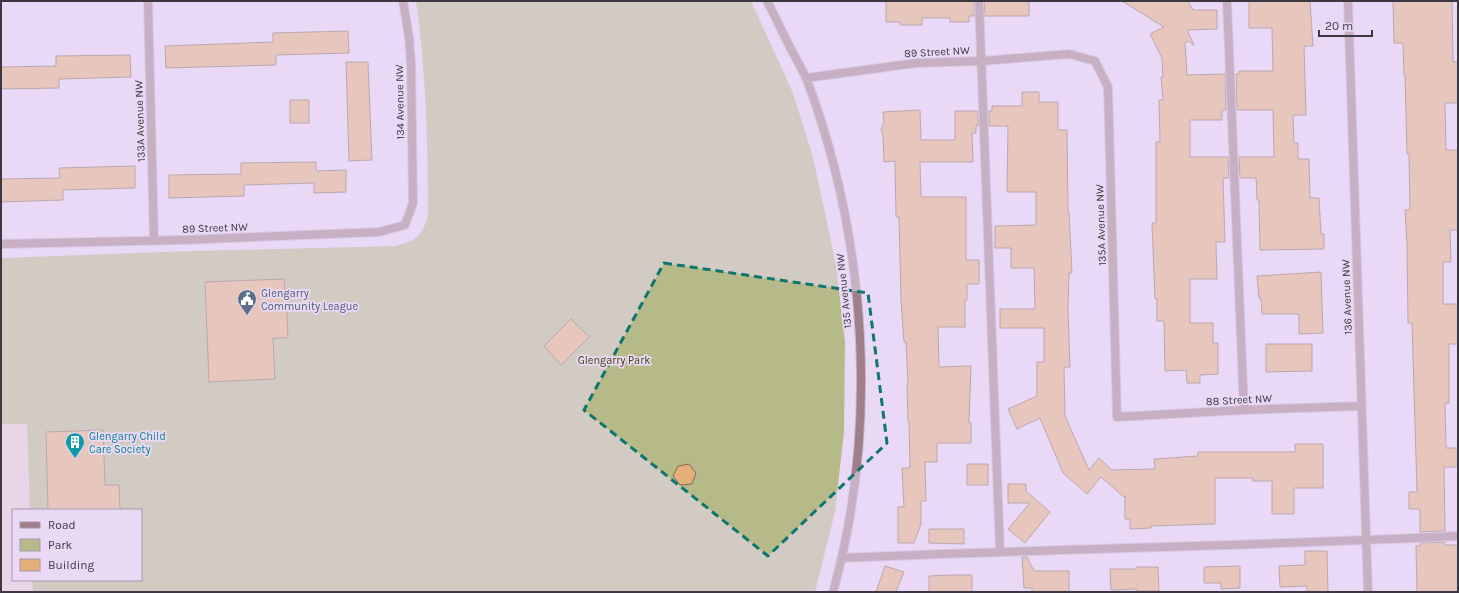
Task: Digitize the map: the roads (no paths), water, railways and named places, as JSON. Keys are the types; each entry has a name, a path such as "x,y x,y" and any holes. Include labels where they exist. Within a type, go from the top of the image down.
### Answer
{"street":[{"name":"133A Avenue NW","path":"148,1 154,240"},
{"name":"134 Avenue NW","path":"403,1 409,37 411,63 414,203"},
{"name":"135 Avenue NW","path":"767,1 806,78 828,147 841,199 857,297 861,394 859,447 842,558 832,592"},
{"path":"979,1 1000,551"},
{"path":"1227,1 1244,410"},
{"name":"136 Avenue NW","path":"1348,1 1368,592"},
{"name":"89 Street NW","path":"806,78 916,63 982,61 1069,54"},
{"name":"135A Avenue NW","path":"1069,54 1095,62 1108,87 1117,417"},
{"name":"89 Street NW","path":"1,244 379,232 405,225 414,203"},
{"name":"88 Street NW","path":"1117,417 1244,410 1362,406"},
{"path":"842,558 1000,551 1458,536"}],"place":[{"name":"Glengarry Community League","path":"247,316"},
{"name":"Glengarry Child Care Society","path":"75,459"}],"park label":[{"name":"Glengarry Park","path":"614,360"}]}
